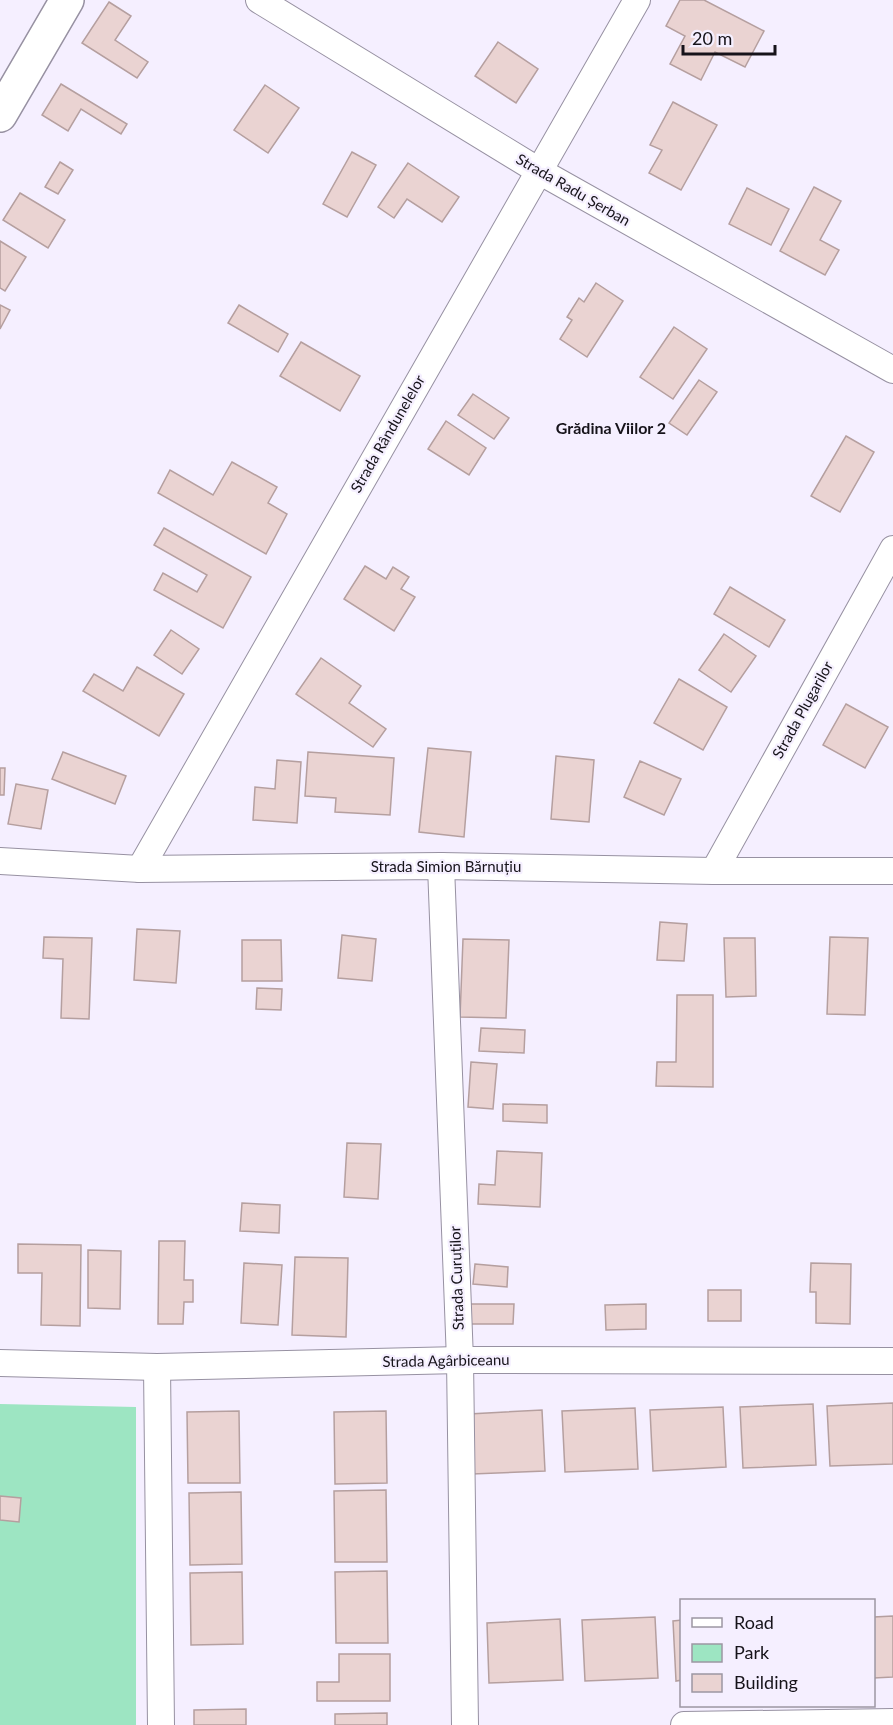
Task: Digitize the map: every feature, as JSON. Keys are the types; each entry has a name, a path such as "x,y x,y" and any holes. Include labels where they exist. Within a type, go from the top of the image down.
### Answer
{"main road":[{"path":"0,115 67,0"}],"street":[{"name":"Strada Radu Șerban","path":"259,0 538,171 893,370"},
{"name":"Strada Rândunelelor","path":"140,869 637,0"},
{"name":"Strada Plugarilor","path":"714,871 893,549"},
{"name":"Strada Simion Bărnuțiu","path":"0,861 140,869 441,866 714,871 893,871"},
{"name":"Strada Curuților","path":"441,866 460,1360 465,1725"},
{"name":"Strada Agârbiceanu","path":"0,1363 157,1367 460,1360 893,1361"},
{"path":"157,1367 161,1725"},
{"path":"684,1725 893,1722"}],"green space":[{"path":"0,1404 136,1407 136,1725 0,1725"}],"building":[{"path":"680,0 704,0 764,31 745,67 715,52 701,80 670,64 685,36 666,26"},
{"path":"109,2 131,16 115,40 148,62 137,78 82,43"},
{"path":"498,42 538,69 516,103 475,76"},
{"path":"61,84 127,124 121,134 81,109 68,131 42,115"},
{"path":"265,85 299,108 268,153 234,130"},
{"path":"673,102 717,125 681,190 649,173 662,150 650,145"},
{"path":"352,152 376,165 347,217 323,204"},
{"path":"60,162 73,170 58,194 45,187"},
{"path":"408,163 459,197 442,222 407,199 394,218 378,207"},
{"path":"814,187 841,201 820,240 839,250 825,275 780,251"},
{"path":"747,188 789,209 771,245 729,224"},
{"path":"20,193 65,220 48,248 3,220"},
{"path":"0,241 26,257 5,291 0,288"},
{"path":"596,283 623,301 587,357 560,339 572,320 567,317 579,298 584,302"},
{"path":"0,305 10,310 0,329"},
{"path":"239,305 288,334 278,352 228,323"},
{"path":"674,327 707,349 673,399 640,377"},
{"path":"301,342 360,376 340,411 280,376"},
{"path":"699,380 717,392 687,435 669,423"},
{"path":"473,394 509,418 494,439 458,415"},
{"path":"446,421 486,448 469,475 428,449"},
{"path":"846,436 874,452 840,512 811,496"},
{"path":"232,462 277,487 268,503 287,514 266,554 158,493 170,470 213,495"},
{"path":"164,528 251,577 223,628 154,590 163,573 197,592 207,575 154,545"},
{"path":"365,566 386,579 393,567 409,577 401,589 415,597 394,631 344,599"},
{"path":"730,587 785,620 769,647 714,614"},
{"path":"171,630 199,649 182,674 154,655"},
{"path":"724,634 756,656 731,692 699,670"},
{"path":"321,658 361,686 349,703 386,729 373,747 296,694"},
{"path":"137,667 184,694 159,736 83,691 94,674 123,691"},
{"path":"679,679 727,707 703,750 654,723"},
{"path":"846,704 888,727 865,768 823,745"},
{"path":"428,748 471,752 464,837 419,832"},
{"path":"63,752 126,776 115,804 52,779"},
{"path":"308,752 394,758 390,815 335,812 336,798 305,796"},
{"path":"556,756 594,760 589,822 551,819"},
{"path":"277,760 301,762 297,823 253,820 255,787 275,789"},
{"path":"640,761 681,779 664,815 624,797"},
{"path":"0,768 5,768 4,795 0,795"},
{"path":"16,784 48,790 41,829 8,824"},
{"path":"660,922 687,924 684,961 657,960"},
{"path":"137,929 180,931 176,983 134,980"},
{"path":"342,935 376,939 372,981 338,978"},
{"path":"44,937 92,938 89,1019 61,1018 63,959 43,958"},
{"path":"830,937 868,938 865,1015 827,1014"},
{"path":"724,938 755,938 756,996 726,997"},
{"path":"463,939 509,940 506,1018 460,1017"},
{"path":"242,940 281,940 282,981 242,981"},
{"path":"257,988 282,989 281,1010 256,1009"},
{"path":"677,995 713,995 713,1087 656,1086 657,1062 676,1062"},
{"path":"481,1028 525,1030 524,1053 479,1051"},
{"path":"471,1062 497,1064 493,1109 468,1107"},
{"path":"503,1104 547,1105 547,1123 503,1121"},
{"path":"347,1143 381,1144 378,1199 344,1197"},
{"path":"497,1151 542,1153 540,1207 478,1204 479,1184 495,1185"},
{"path":"242,1203 280,1205 279,1233 240,1231"},
{"path":"159,1241 185,1241 184,1280 193,1280 193,1302 184,1302 183,1324 158,1324"},
{"path":"18,1244 81,1245 80,1326 41,1325 42,1273 18,1273"},
{"path":"88,1250 121,1251 120,1309 88,1308"},
{"path":"295,1257 348,1258 346,1337 292,1335"},
{"path":"244,1263 282,1265 278,1325 241,1323"},
{"path":"811,1263 851,1264 850,1324 816,1323 816,1292 810,1292"},
{"path":"475,1264 508,1267 507,1287 473,1284"},
{"path":"708,1290 741,1290 741,1321 708,1321"},
{"path":"461,1304 514,1304 513,1324 460,1324"},
{"path":"646,1304 646,1329 606,1330 605,1305"},
{"path":"893,1403 893,1464 830,1466 827,1406"},
{"path":"813,1404 816,1465 743,1468 740,1407"},
{"path":"723,1407 726,1467 653,1471 650,1410"},
{"path":"635,1408 638,1469 565,1472 562,1411"},
{"path":"542,1410 545,1471 472,1474 469,1414"},
{"path":"239,1411 240,1483 188,1483 187,1412"},
{"path":"386,1411 387,1483 335,1484 334,1412"},
{"path":"386,1490 387,1562 335,1562 334,1491"},
{"path":"241,1492 242,1564 190,1565 189,1493"},
{"path":"0,1496 21,1498 19,1522 0,1520"},
{"path":"387,1571 388,1643 336,1643 335,1572"},
{"path":"242,1572 243,1644 191,1645 190,1573"},
{"path":"893,1616 893,1677 875,1678 875,1617"},
{"path":"655,1617 658,1678 585,1681 582,1620"},
{"path":"560,1619 563,1680 489,1683 487,1623"},
{"path":"680,1620 680,1680 676,1681 673,1621"},
{"path":"339,1654 390,1654 390,1701 317,1701 317,1682 339,1682"},
{"path":"246,1709 246,1725 194,1725 194,1710"},
{"path":"387,1713 387,1725 335,1725 335,1714"}],"district":[{"name":"Grădina Viilor 2","path":"611,428"}]}
